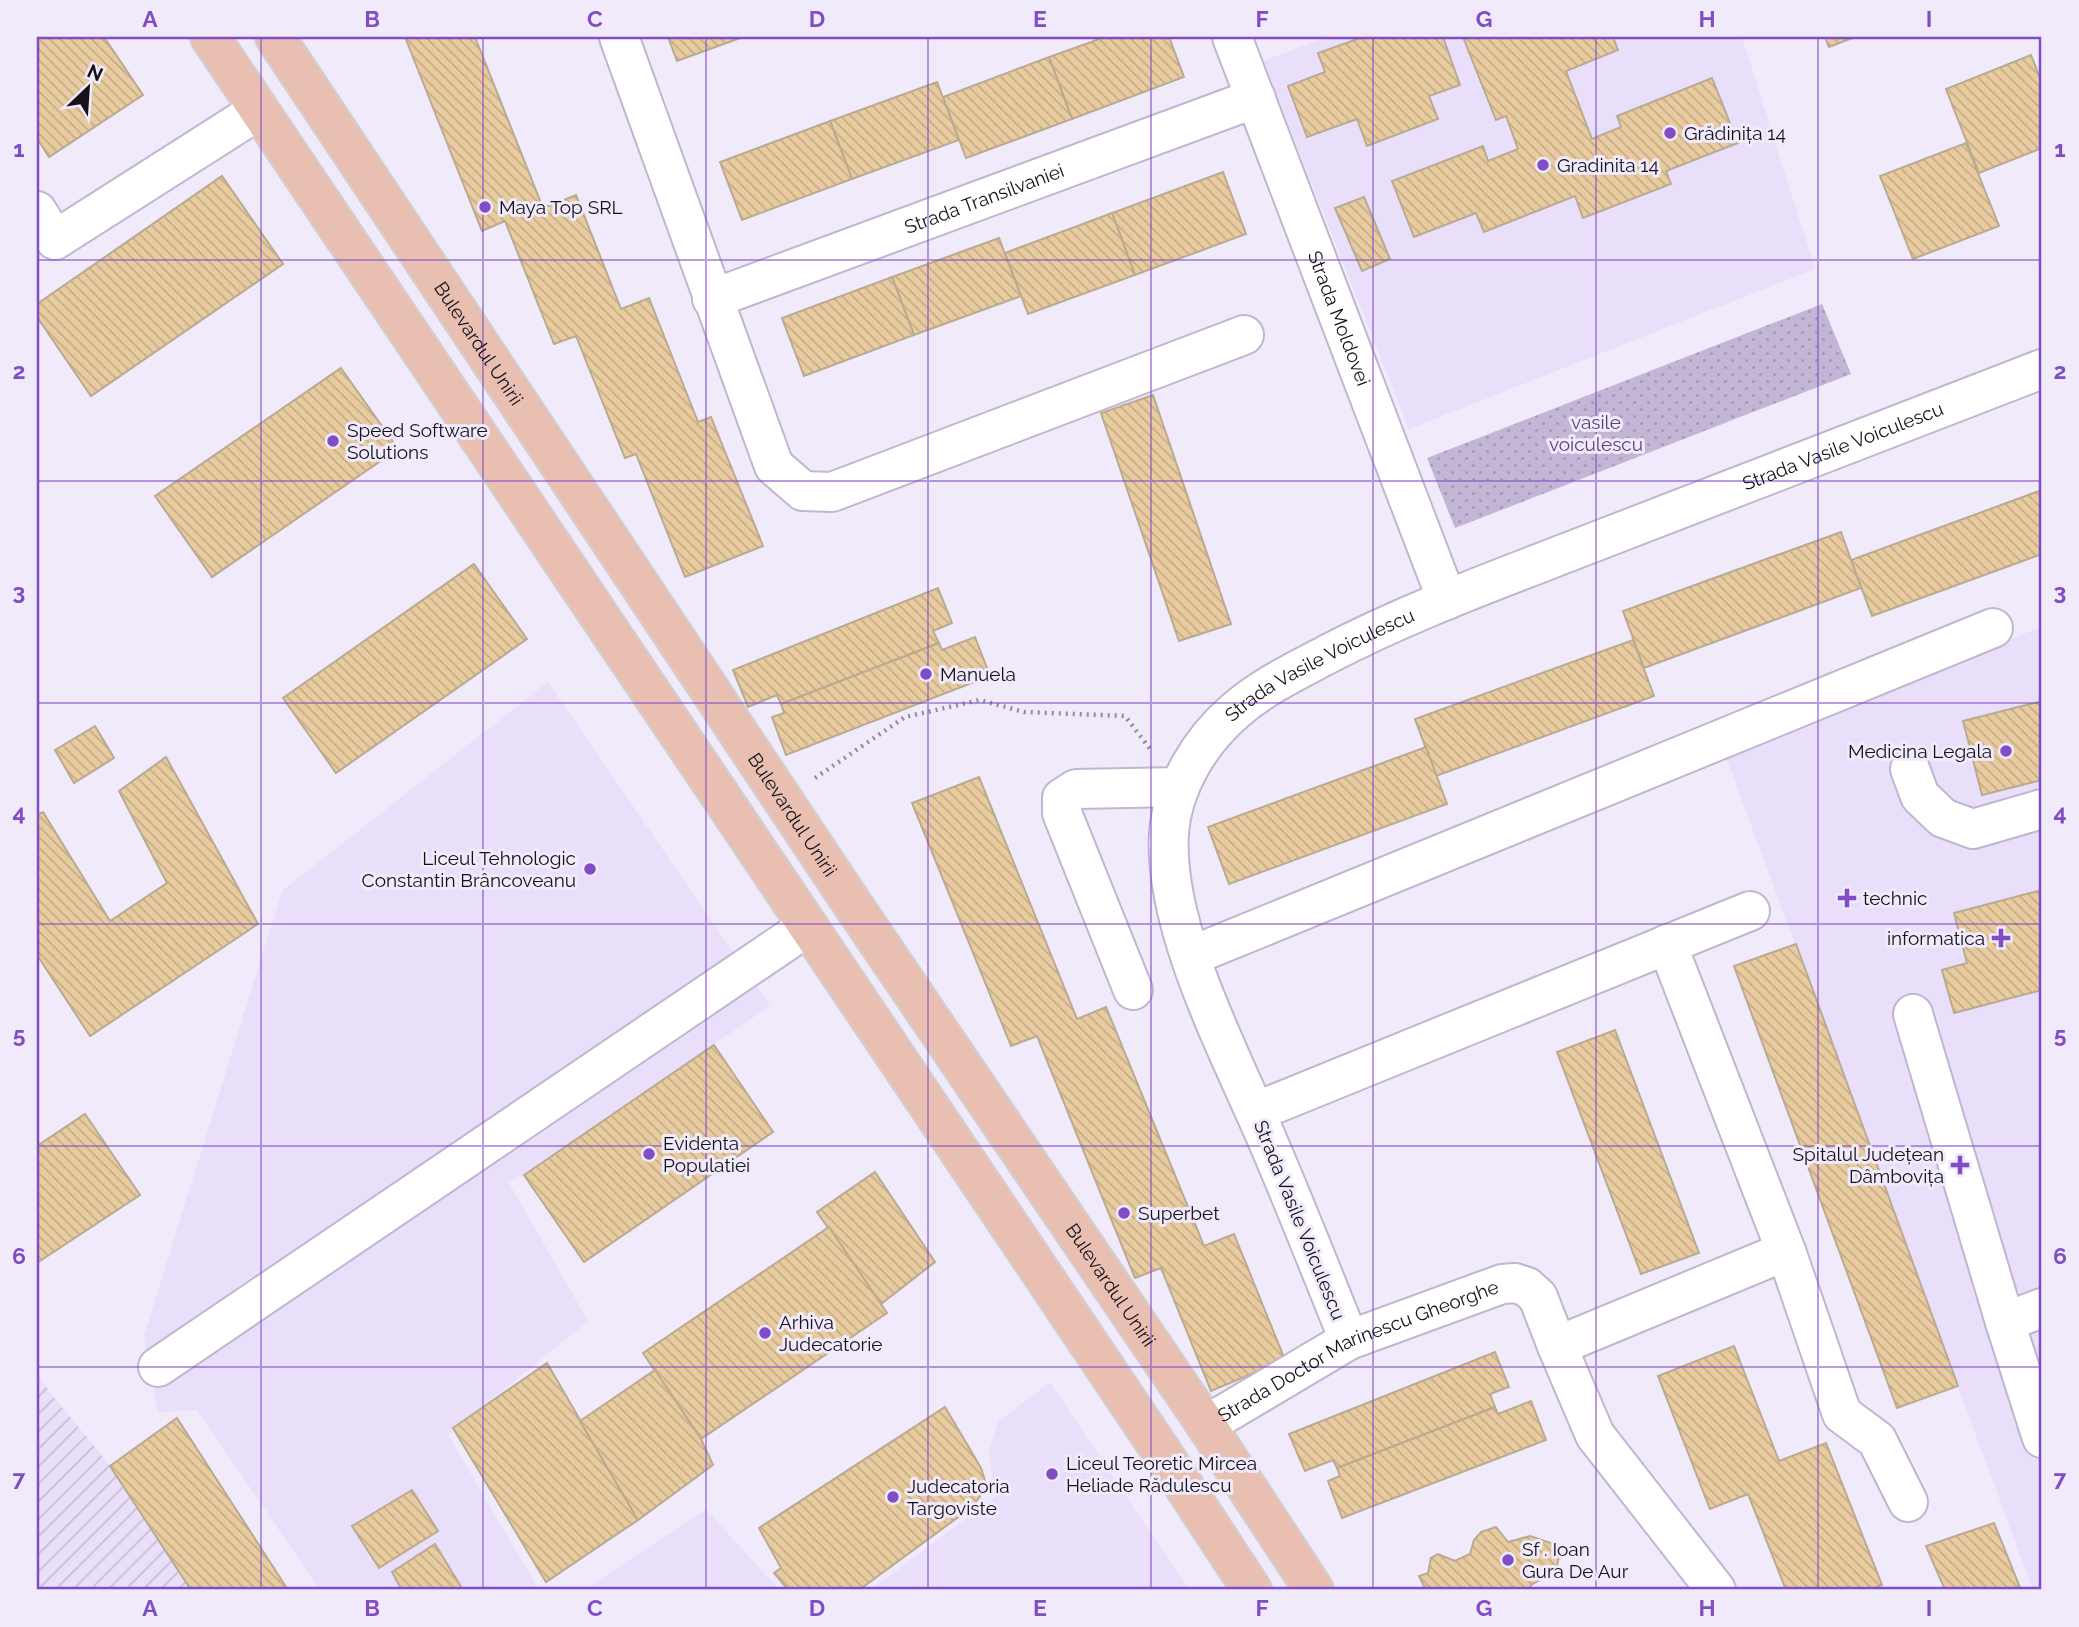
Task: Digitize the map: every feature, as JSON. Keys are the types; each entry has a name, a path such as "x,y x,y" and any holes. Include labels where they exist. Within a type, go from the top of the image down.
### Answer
{"main road":[{"path":"210,37 1252,1590"},
{"name":"Bulevardul Unirii","path":"275,37 849,900 1206,1425 1314,1590"},
{"path":"259,110 305,82"},
{"path":"1163,1454 1206,1425"}],"street":[{"path":"620,37 774,466 803,491 832,492 1244,335"},
{"name":"Strada Moldovei","path":"1232,37 1447,600"},
{"name":"Strada Transilvaniei","path":"712,299 1256,98"},
{"path":"43,236 259,110"},
{"name":"Strada Vasile Voiculescu","path":"1349,1340 1209,1007 1172,891 1169,831 1180,787 1199,751 1233,712 1281,678 1364,635 1447,600 2042,369"},
{"path":"1191,956 1993,628"},
{"path":"1910,769 1920,796 1943,818 1973,829 2042,809"},
{"path":"1133,990 1062,813 1062,798 1076,789 1180,787"},
{"path":"1255,1112 1750,911"},
{"path":"158,1367 807,927"},
{"path":"1667,944 1786,1251 1842,1414 1877,1440 1908,1502"},
{"path":"1913,1014 2042,1438"},
{"path":"1557,1346 1786,1251"},
{"name":"Strada Doctor Marinescu Gheorghe","path":"1206,1425 1349,1340 1502,1284 1515,1283 1527,1287 1538,1297 1595,1434 1716,1590"},
{"path":"2005,1322 2042,1308"}],"path":[{"path":"812,780 905,718 980,700 1024,712 1125,716 1180,787"}],"shaded area":[{"name":"Gradinita 14","path":"1327,37 1742,37 1815,269 1409,429 1263,61"},
{"name":"Spitalul Județean Dâmbovița","path":"2042,627 2042,1590 2033,1590 1723,749"},
{"path":"548,682 770,1006 509,1183 588,1321 448,1435 539,1590 320,1590 197,1410 158,1413 144,1336 282,891"},
{"path":"37,1374 56,1400 213,1590 37,1590"},
{"name":"Liceul Teoretic Mircea Heliade Rădulescu","path":"1050,1382 1189,1590 870,1590 995,1497 989,1452 998,1422"},
{"path":"706,1509 779,1590 584,1590"}],"green space":[{"name":"vasile voiculescu","path":"1822,304 1851,374 1455,528 1427,458"}],"building":[{"path":"37,37 104,37 143,95 49,157 37,138"},
{"path":"405,37 475,37 543,208 576,195 621,309 649,298 698,422 711,417 763,546 685,577 636,454 625,458 576,336 554,344 505,221 482,231"},
{"path":"668,37 743,37 677,61"},
{"path":"1105,37 1169,37 1184,77 1072,119 1049,57"},
{"path":"1363,37 1443,37 1460,85 1429,96 1438,119 1367,146 1357,119 1307,137 1288,86 1325,72 1318,53"},
{"name":"Grădinița 14","path":"1463,37 1613,37 1618,50 1566,71 1592,139 1621,127 1617,116 1712,78 1738,143 1666,171 1671,184 1583,218 1575,196 1484,232 1476,213 1414,237 1392,181 1483,146 1488,161 1518,149 1506,116 1496,120"},
{"path":"1825,37 1855,37 1829,47"},
{"path":"2031,55 2042,83 2042,148 1979,173 1946,89"},
{"path":"1049,57 1072,119 966,158 943,97"},
{"path":"937,82 959,140 852,179 830,121"},
{"path":"830,121 852,179 742,220 720,162"},
{"path":"1966,143 1999,226 1913,259 1880,176"},
{"path":"1223,172 1246,234 1135,275 1112,213"},
{"path":"222,176 283,264 91,396 37,317 37,304"},
{"path":"1364,197 1390,259 1362,271 1335,208"},
{"path":"1112,213 1135,275 1028,314 1005,253"},
{"path":"999,238 1021,296 914,335 892,277"},
{"path":"892,277 914,335 804,376 782,318"},
{"path":"341,368 398,449 212,577 155,496"},
{"path":"1153,395 1231,624 1179,641 1101,413"},
{"path":"2042,490 2042,554 1872,616 1851,560"},
{"path":"1841,532 1861,588 1644,668 1623,611"},
{"path":"474,564 527,639 336,773 283,698"},
{"path":"938,588 952,623 933,631 939,643 781,704 777,695 748,707 733,670"},
{"path":"975,637 990,676 786,755 772,717 784,713 781,704 939,643 942,650"},
{"path":"1633,640 1654,696 1436,776 1415,719"},
{"name":"Medicina Legala","path":"2042,701 2042,780 1982,795 1963,721"},
{"path":"95,726 114,758 74,783 55,750"},
{"path":"1426,747 1447,804 1229,884 1208,827"},
{"path":"166,757 258,924 90,1036 37,955 37,815 43,812 110,921 167,883 119,791"},
{"path":"979,777 1077,1019 1106,1007 1204,1246 1234,1234 1285,1360 1211,1391 1161,1268 1135,1278 1037,1036 1011,1046 912,803"},
{"name":"informatica","path":"2042,890 2042,990 1954,1013 1942,970 1967,963 1954,913"},
{"path":"1796,944 1958,1386 1897,1408 1734,966"},
{"path":"1615,1030 1699,1253 1641,1274 1557,1052"},
{"name":"Evidenta Populatiei","path":"714,1045 773,1132 584,1262 524,1175"},
{"path":"85,1114 140,1195 37,1263 37,1146"},
{"path":"875,1172 935,1262 881,1304 817,1212"},
{"name":"Arhiva Judecatorie","path":"829,1227 887,1313 701,1439 643,1353"},
{"path":"1734,1346 1779,1461 1826,1443 1882,1585 1869,1590 1786,1590 1748,1494 1710,1509 1658,1376"},
{"path":"1495,1352 1509,1387 1490,1394 1495,1407 1337,1468 1333,1460 1305,1471 1289,1434"},
{"path":"547,1363 638,1520 546,1582 453,1428"},
{"path":"655,1370 701,1439 713,1465 638,1520 580,1421"},
{"path":"1531,1401 1546,1440 1342,1518 1328,1481 1340,1476 1337,1468 1495,1407 1498,1414"},
{"name":"Judecatoria Targoviste","path":"945,1407 981,1468 987,1487 972,1507 859,1590 788,1590 774,1573 781,1568 759,1528"},
{"path":"177,1418 288,1590 191,1590 110,1466"},
{"path":"412,1490 438,1531 379,1568 352,1526"},
{"path":"1994,1523 2021,1590 1945,1590 1926,1546"},
{"name":"Sf . Ioan Gura De Aur","path":"1496,1527 1508,1542 1530,1536 1551,1543 1559,1556 1556,1571 1531,1585 1531,1590 1426,1590 1419,1576 1428,1573 1431,1558 1438,1554 1455,1561 1470,1554 1474,1540 1481,1532"},
{"path":"435,1544 463,1590 402,1590 392,1572"}],"place":[{"name":"Grădinița 14","path":"1670,133"},
{"name":"Gradinita 14","path":"1543,165"},
{"name":"Maya Top SRL","path":"485,207"},
{"name":"Speed Software Solutions","path":"333,441"},
{"name":"Manuela","path":"926,674"},
{"name":"Medicina Legala","path":"2006,751"},
{"name":"Liceul Tehnologic Constantin Brâncoveanu","path":"590,869"},
{"name":"technic","path":"1847,898"},
{"name":"informatica","path":"2001,938"},
{"name":"Evidenta Populatiei","path":"649,1154"},
{"name":"Spitalul Județean Dâmbovița","path":"1960,1165"},
{"name":"Superbet","path":"1124,1213"},
{"name":"Arhiva Judecatorie","path":"765,1333"},
{"name":"Liceul Teoretic Mircea Heliade Rădulescu","path":"1052,1474"},
{"name":"Judecatoria Targoviste","path":"893,1497"},
{"name":"Sf . Ioan Gura De Aur","path":"1508,1560"}]}
